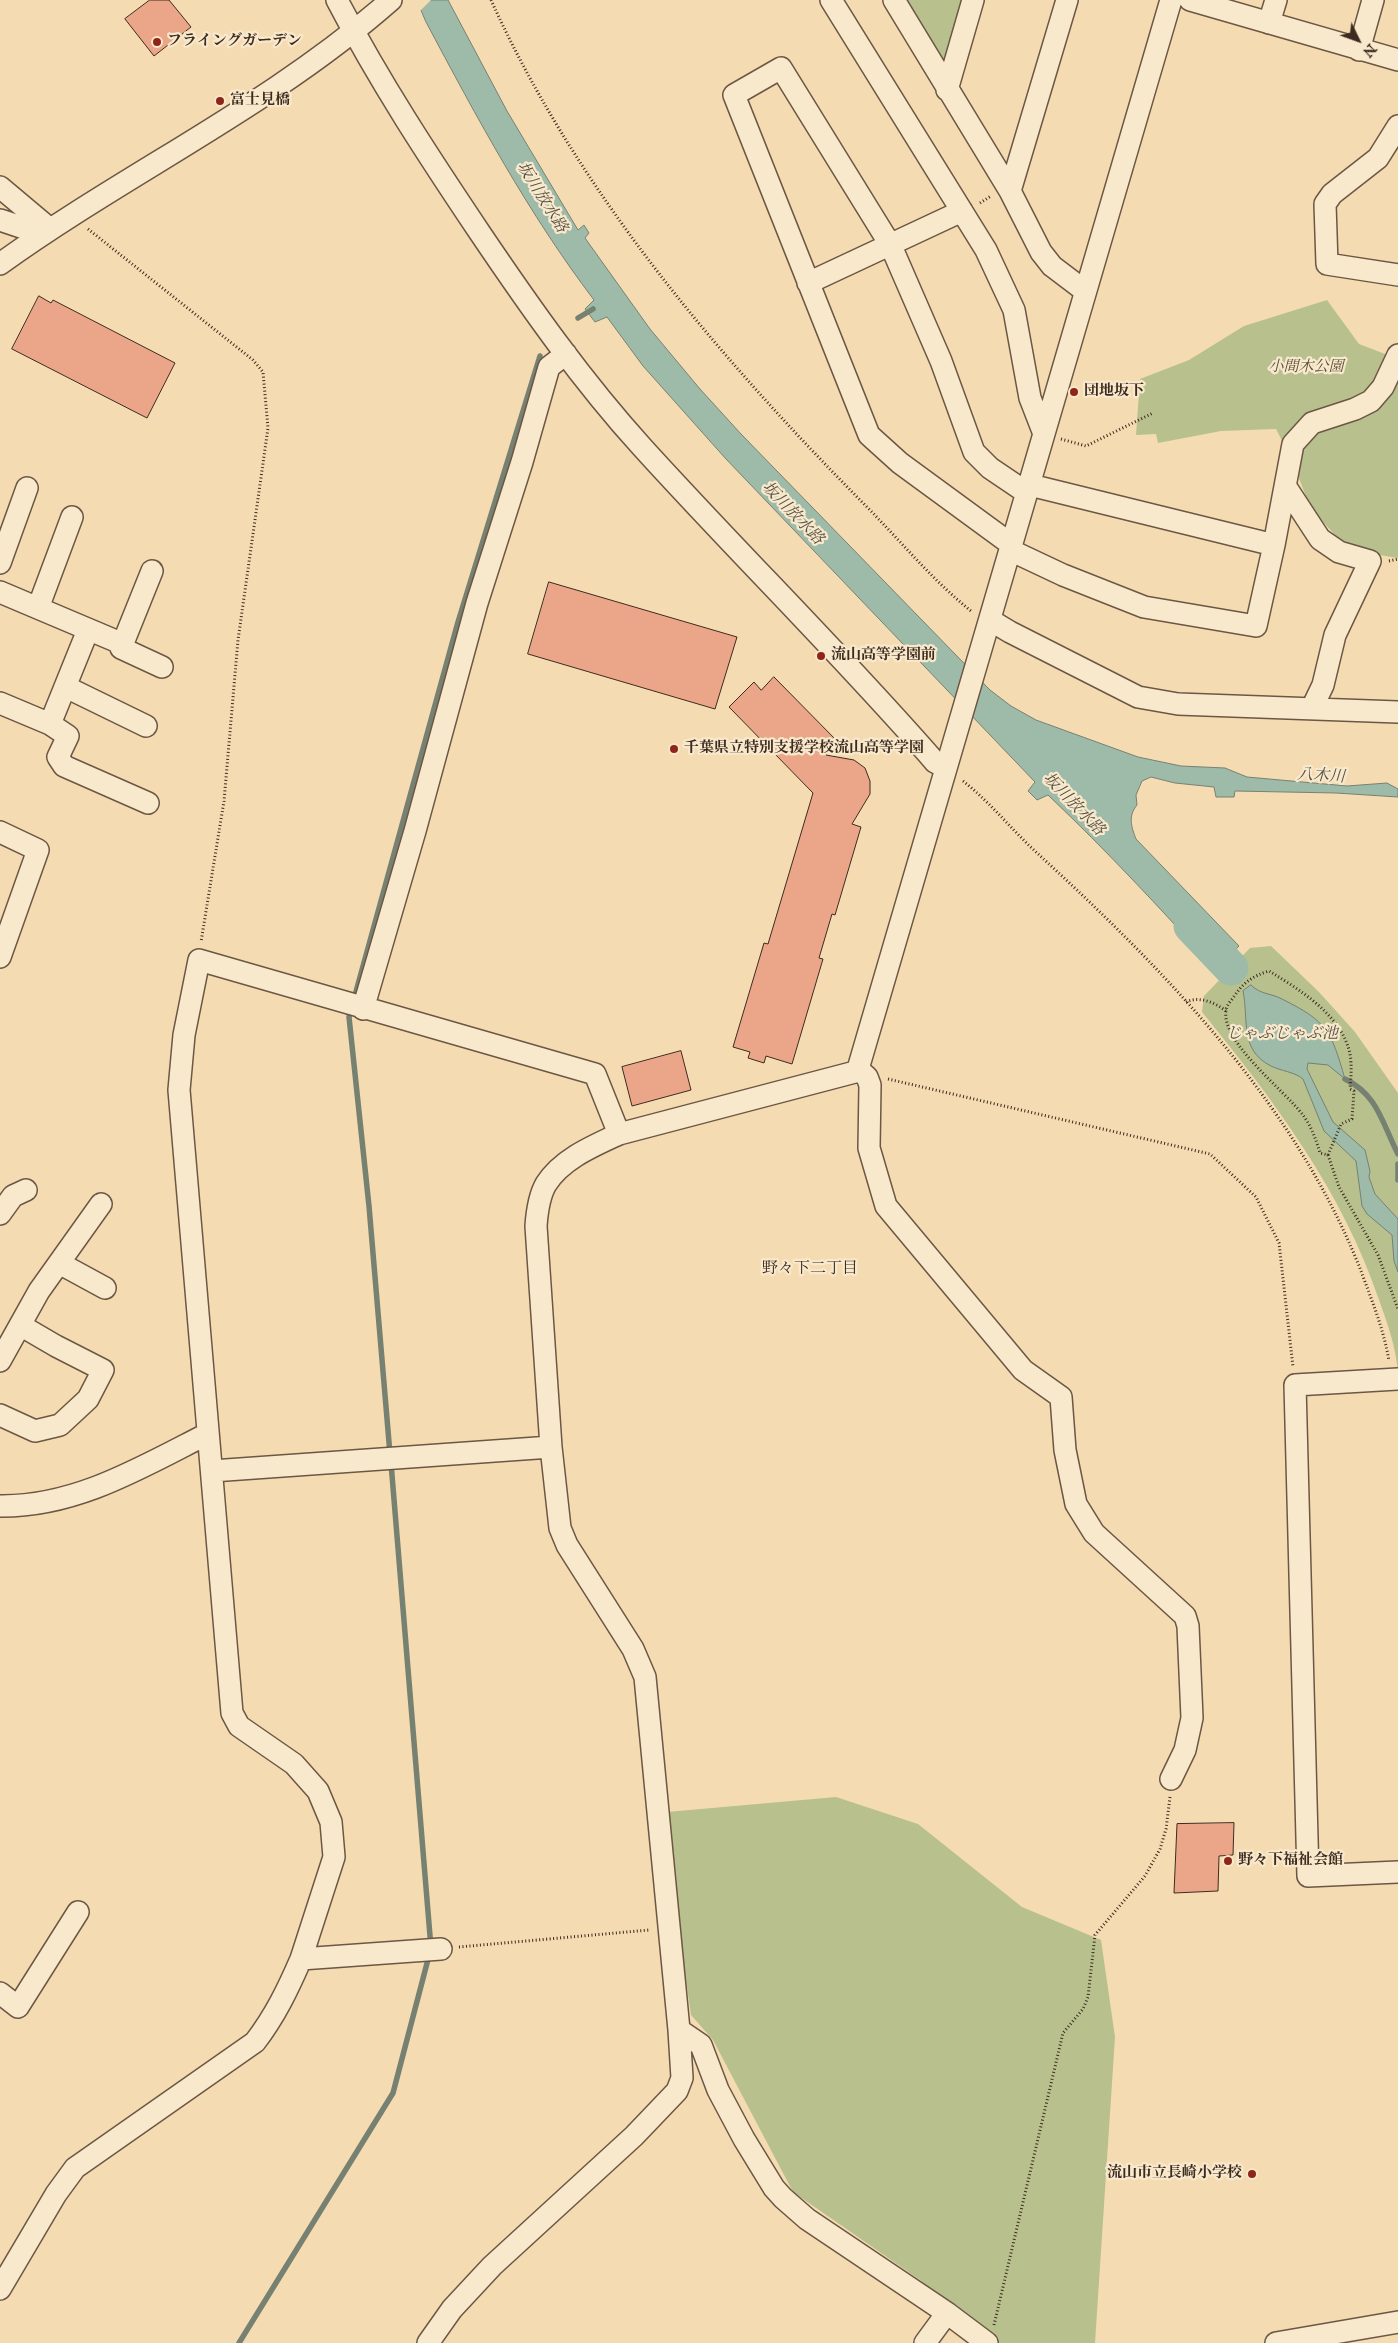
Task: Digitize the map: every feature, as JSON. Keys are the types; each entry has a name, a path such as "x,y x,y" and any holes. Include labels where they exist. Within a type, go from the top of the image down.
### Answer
{"street":[{"path":"337,0 354,33 407,122 454,196 566,354 642,447 860,677 935,762 948,761"},
{"path":"0,264 46,232 272,92 354,33 391,0"},
{"path":"831,0 986,250 1011,302 1030,398 1044,434"},
{"path":"894,0 1008,189 1041,252 1052,266 1085,291"},
{"path":"947,90 973,0"},
{"path":"1008,189 1067,0"},
{"path":"862,1073 948,761 1171,0"},
{"path":"1190,0 1398,60"},
{"path":"1269,24 1276,0"},
{"path":"1359,50 1373,0"},
{"path":"1274,545 1029,489 990,468 974,452 941,361 891,246 781,68 734,96 869,435 900,463 1011,548 1063,575 1144,607 1256,626 1274,545 1286,487 1291,452 1297,438 1312,423 1356,409 1371,401 1383,387 1398,355"},
{"path":"1398,126 1378,158 1332,194 1325,204 1324,220 1326,264 1398,275"},
{"path":"0,187 46,232"},
{"path":"808,283 962,212"},
{"path":"0,220 46,232"},
{"path":"363,1009 415,831 477,603 522,462 549,367 566,354"},
{"path":"1286,487 1320,539 1339,552 1370,561 1349,609 1334,635 1323,685 1312,708"},
{"path":"0,562 27,488"},
{"path":"38,608 72,517"},
{"path":"152,571 121,648 162,666"},
{"path":"0,592 123,644"},
{"path":"988,629 1010,632 1138,697 1178,704 1398,712"},
{"path":"50,724 88,630"},
{"path":"66,686 146,726"},
{"path":"0,703 50,724 68,736 58,758 64,766 148,803"},
{"path":"0,832 38,850 0,957"},
{"path":"0,2289 56,2194 75,2168 255,2042 269,2025 285,1996 301,1959 334,1858 331,1822 318,1791 294,1764 240,1726 232,1713 179,1090 184,1035 198,960 363,1009 595,1074 619,1134"},
{"path":"428,2343 452,2309 492,2266 634,2136 678,2091 682,2078 645,1677 632,1649 567,1544 560,1528 551,1447 536,1226 538,1206 546,1185 561,1168 586,1150 619,1134 855,1072 862,1073 870,1085 869,1148 886,1206 1023,1370 1061,1397 1065,1450 1076,1504 1094,1533 1185,1616 1188,1626 1192,1718 1185,1750 1170,1779"},
{"path":"0,1214 13,1196 26,1190"},
{"path":"0,1361 39,1291 101,1204"},
{"path":"59,1263 105,1288"},
{"path":"0,1415 35,1432 60,1425 88,1399 103,1370 20,1325"},
{"path":"1395,1379 1295,1384 1308,1876 1398,1872"},
{"path":"0,1506 38,1503 86,1492 127,1475 207,1434"},
{"path":"212,1471 551,1447"},
{"path":"0,1993 18,2006 78,1912"},
{"path":"301,1959 434,1949"},
{"path":"679,2030 701,2045 718,2090 744,2139 774,2188 783,2198 807,2219 948,2313 990,2335"},
{"path":"925,2343 948,2313"},
{"path":"1276,2343 1398,2322"}],"path":[{"path":"491,0 514,49 570,147 636,245 698,322 787,426 881,520 934,580 971,611 988,629"},
{"path":"962,212 1008,189"},
{"path":"72,216 253,360 263,372 268,428 238,640 224,801 198,960"},
{"path":"1044,434 1086,446 1153,413"},
{"path":"948,761 1014,831 1084,895 1186,1002 1226,1046 1256,1087 1305,1159 1328,1198 1350,1244 1385,1336 1395,1379"},
{"path":"1328,1156 1320,1153 1311,1127 1302,1113 1242,1049 1226,1019 1226,1011 1239,988 1255,975 1268,971 1306,995 1337,1026 1350,1053 1350,1089 1354,1091 1352,1119 1341,1124 1328,1156 1339,1187 1378,1256 1398,1309"},
{"path":"1186,1002 1192,999 1212,1002 1226,1011"},
{"path":"862,1073 1210,1154 1256,1197 1279,1243 1295,1384"},
{"path":"990,2335 1063,2034 1083,2009 1088,1996 1095,1934 1145,1876 1160,1849 1166,1829 1173,1780 1170,1779"},
{"path":"434,1949 669,1928"}],"green space":[{"path":"903,0 967,0 949,63 942,64"},
{"name":"小間木公園","path":"1327,300 1359,344 1398,359 1398,558 1349,550 1311,509 1291,458 1276,429 1221,431 1158,443 1156,434 1136,435 1140,379 1189,360 1244,326"},
{"path":"1271,946 1319,992 1355,1032 1398,1093 1398,1373 1391,1336 1364,1260 1326,1184 1280,1113 1202,1012 1204,996 1250,948"},
{"path":"836,1797 918,1824 1022,1907 1101,1940 1115,2037 1095,2343 994,2343 920,2280 793,2192 713,2040 691,2015 678,1925 667,1812"}],"water":[{"path":"417,0 448,0 507,111 578,230 584,225 589,233 585,238 650,329 700,389 741,434 990,690 1011,706 1036,720 1138,757 1181,766 1225,768 1247,777 1347,786 1387,783 1398,789 1398,797 1336,793 1235,791 1234,797 1216,797 1214,787 1175,783 1151,777 1142,781 1136,795 1137,805 1131,817 1136,839 1239,946 1216,970 1134,881 1048,795 1037,800 1028,791 1035,782 726,459 643,366 607,317 595,322 585,309 594,300 547,233 504,164 464,94 426,22"},
{"name":"じゃぶじゃぶ池","path":"1251,985 1259,991 1278,997 1309,1014 1326,1030 1331,1039 1345,1079 1328,1065 1308,1063 1307,1069 1333,1122 1365,1150 1370,1171 1369,1177 1375,1194 1398,1219 1398,1272 1394,1261 1392,1235 1367,1214 1362,1206 1356,1161 1324,1131 1303,1079 1271,1066 1254,1052 1247,1033 1243,991"}],"pier":[{"path":"414,0 431,0 419,12"}],"building":[{"name":"フライングガーデン","path":"150,0 169,0 191,27 154,56 125,19"},
{"path":"39,296 51,303 53,300 175,363 147,418 12,349"},
{"path":"549,582 737,637 715,709 528,654"},
{"path":"774,677 838,742 826,755 854,760 865,768 870,781 870,794 852,824 861,827 835,915 832,914 819,958 823,959 792,1064 766,1056 764,1063 748,1058 750,1052 733,1047 764,943 768,944 813,793 729,707 754,682 761,690"},
{"path":"681,1051 691,1090 632,1106 622,1067"},
{"path":"1234,1823 1233,1855 1219,1856 1218,1891 1174,1893 1177,1824"}],"waterway":[{"path":"578,318 593,309"},
{"path":"390,1454 369,1206 349,1017 458,622 540,356"},
{"name":"坂川放水路","path":"1191,926 1231,968"},
{"path":"1345,1079 1365,1093 1372,1102 1398,1154"},
{"path":"1398,1164 1398,1180"},
{"path":"239,2343 393,2093 431,1948 391,1463"}],"place":[{"name":"フライングガーデン","path":"157,42"},
{"name":"富士見橋","path":"220,101"},
{"name":"団地坂下","path":"1074,392"},
{"name":"流山高等学園前","path":"821,656"},
{"name":"千葉県立特別支援学校流山高等学園","path":"674,749"},
{"name":"野々下福祉会館","path":"1228,1861"},
{"name":"流山市立長崎小学校","path":"1252,2174"}],"district":[{"name":"野々下二丁目","path":"810,1270"}],"water label":[{"name":"八木川","path":"1321,777"}]}
